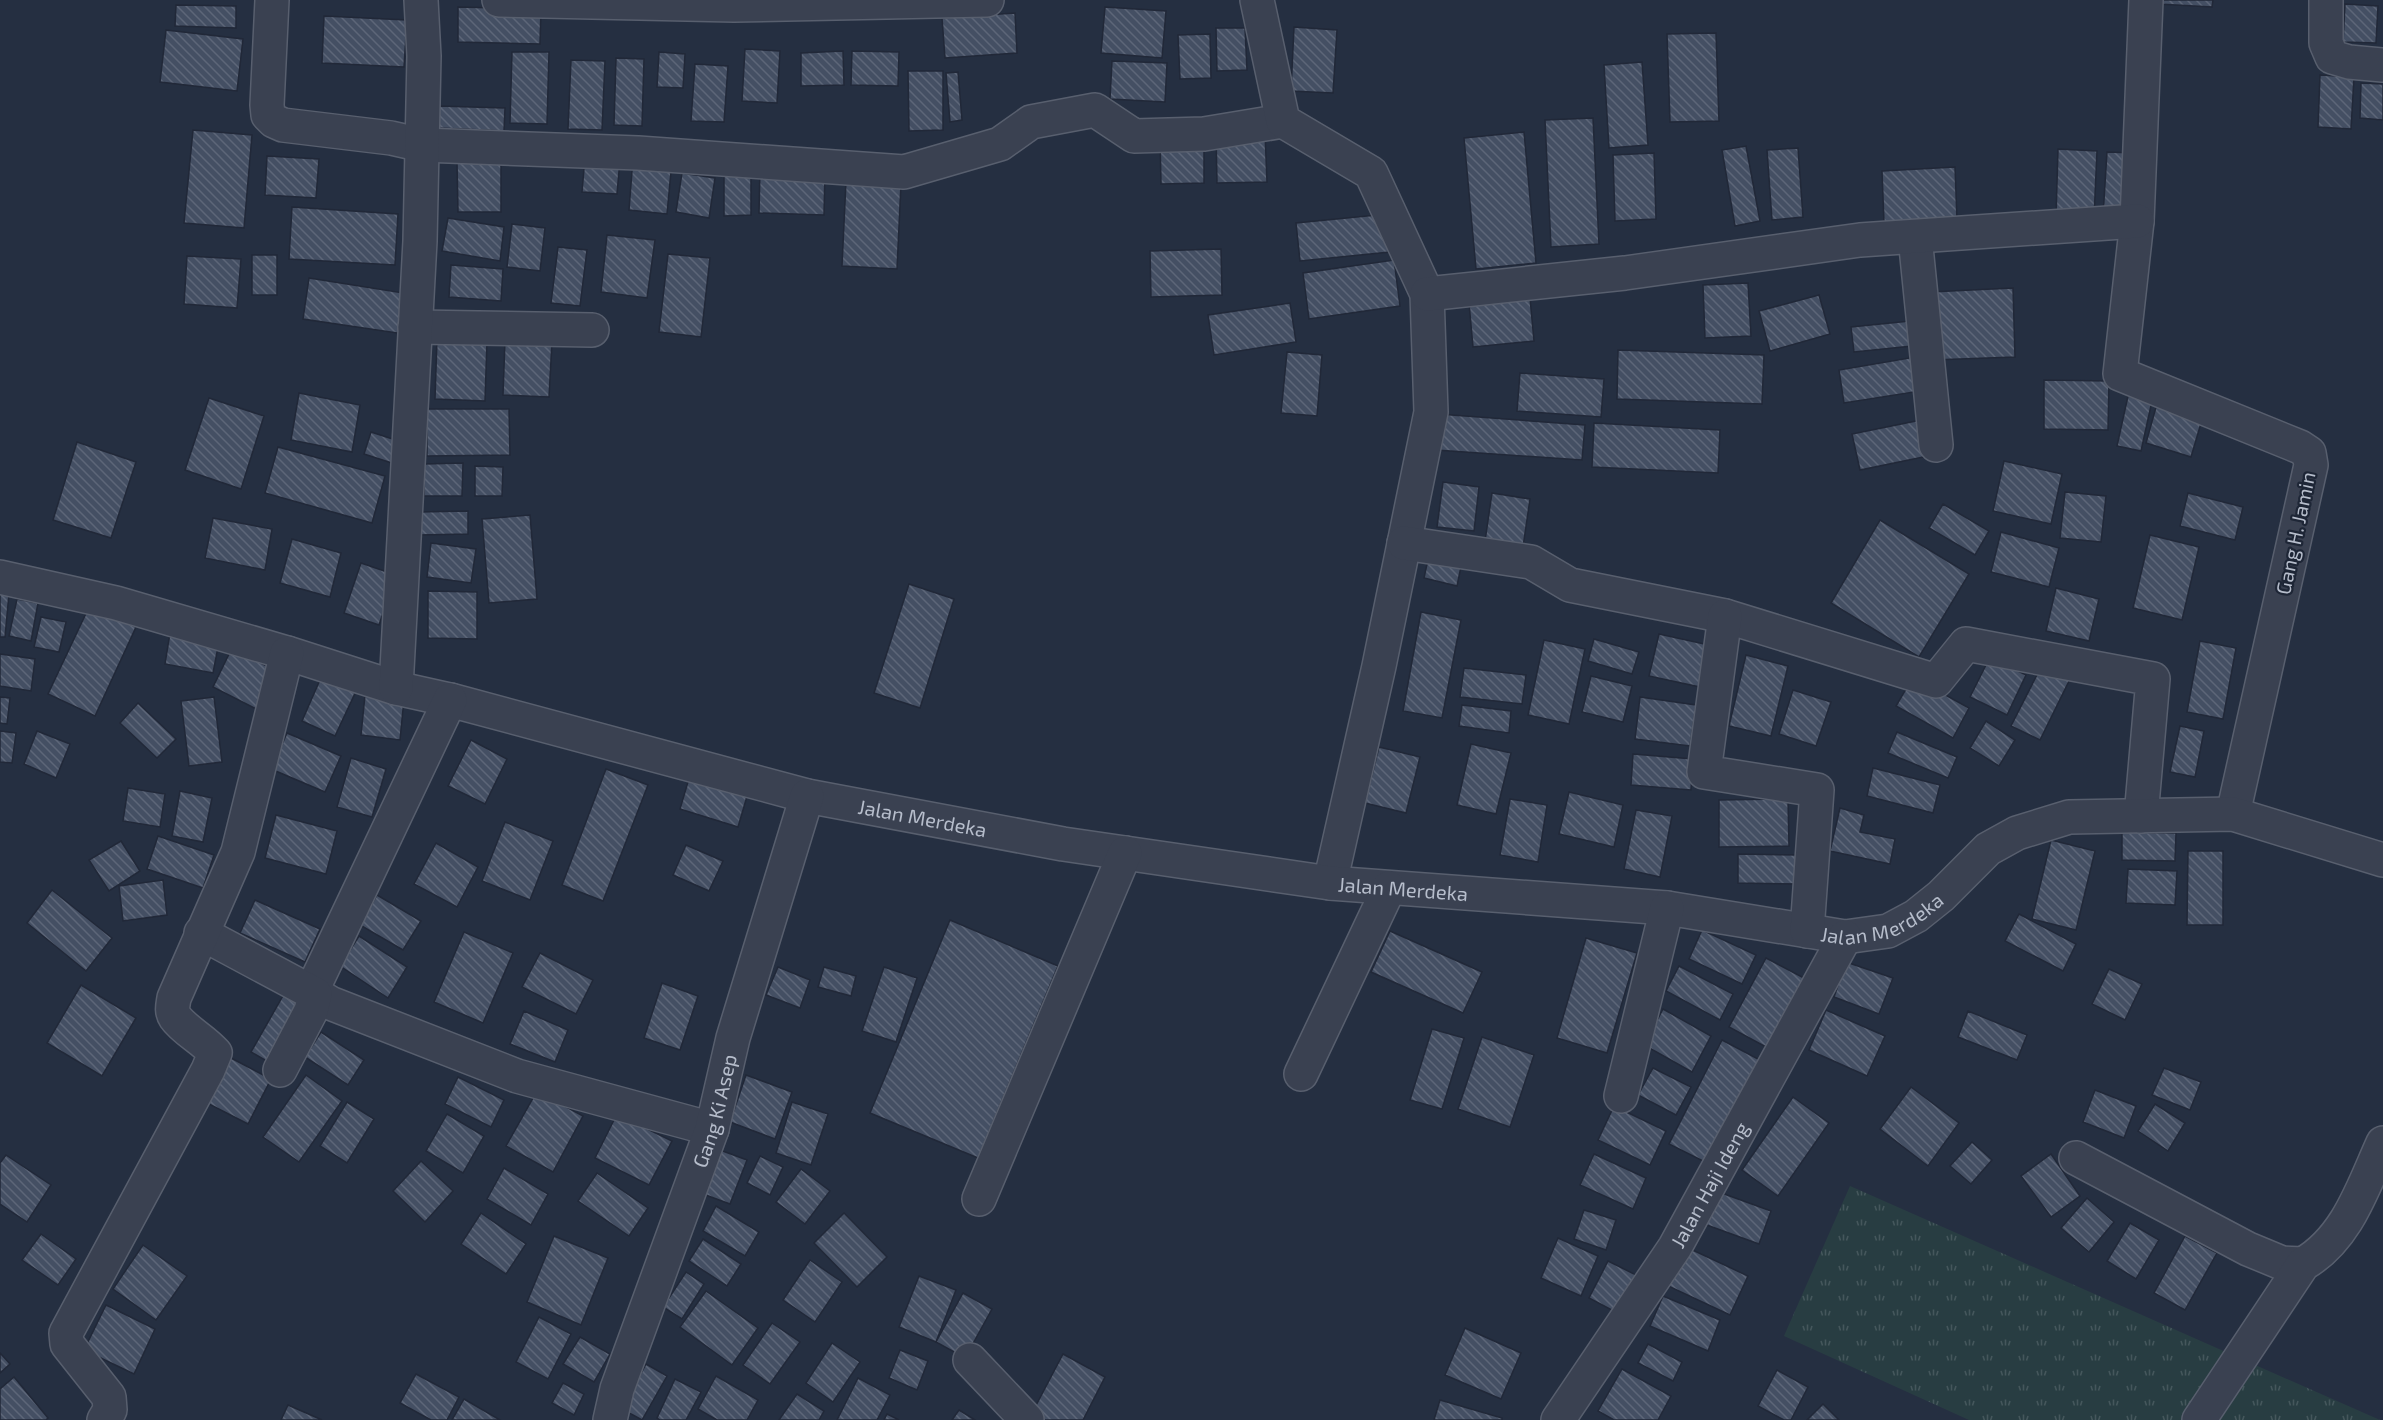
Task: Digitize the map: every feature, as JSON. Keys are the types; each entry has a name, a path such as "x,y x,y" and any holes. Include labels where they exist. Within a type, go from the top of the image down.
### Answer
{"street":[{"path":"272,0 268,115 274,121 292,127 391,138 422,145 638,153 903,172 1000,144 1031,122 1095,110 1134,136 1204,134 1283,121 1371,173 1428,294 1431,412 1379,666 1330,883"},
{"path":"396,688 420,241 424,56 421,0"},
{"path":"499,0 734,5 987,0"},
{"path":"1257,0 1283,121"},
{"path":"1428,294 1625,273 1860,240 2137,221 2146,0"},
{"path":"2326,0 2326,43 2332,57 2349,62 2383,65"},
{"name":"Gang H. Jamin","path":"2137,221 2120,374 2300,447 2309,453 2311,465 2233,814"},
{"path":"1915,237 1936,445"},
{"path":"415,327 592,330"},
{"path":"1404,543 1531,562 1570,585 1725,616 1936,681 1966,644 2153,679 2140,816"},
{"name":"Jalan Merdeka","path":"0,577 116,603 287,653 396,688 450,700 807,796 1063,844 1330,883 1667,908 1845,937 1887,931 1916,916 1941,896 1988,849 2017,833 2069,817 2233,814 2383,860"},
{"path":"1725,616 1704,772 1816,790 1807,932"},
{"path":"104,1420 110,1410 109,1396 67,1344 66,1333 208,1070 215,1053 175,1018 172,1010 174,998 238,852 287,653"},
{"path":"280,1070 311,1011 317,980 450,700"},
{"name":"Gang Ki Asep","path":"610,1420 621,1378 712,1129 733,1038 807,796"},
{"path":"980,1199 1125,853"},
{"path":"1301,1074 1389,888"},
{"path":"1621,1095 1667,908"},
{"path":"201,933 330,1004 517,1076 712,1129"},
{"name":"Jalan Haji Ideng","path":"1558,1420 1675,1247 1845,937"},
{"path":"2199,1420 2303,1264 2315,1257 2334,1238 2350,1215 2383,1143"},
{"path":"2076,1158 2248,1249 2282,1263 2303,1264"},
{"path":"970,1360 1027,1420"}],"green space":[{"path":"1850,1186 2380,1420 1969,1420 1784,1336"}],"building":[{"path":"2158,0 2213,0 2212,7 2158,4"},
{"path":"2345,4 2378,6 2376,43 2343,42"},
{"path":"176,5 236,6 236,28 175,26"},
{"path":"458,7 541,9 540,44 458,42"},
{"path":"1105,7 1166,11 1162,58 1101,53"},
{"path":"1015,13 1017,53 945,58 942,18"},
{"path":"324,16 407,20 404,67 322,63"},
{"path":"1294,27 1337,30 1333,93 1291,91"},
{"path":"1216,28 1245,28 1247,70 1217,71"},
{"path":"166,30 243,39 237,91 160,82"},
{"path":"1716,33 1719,121 1670,122 1667,34"},
{"path":"1210,34 1211,78 1180,79 1178,35"},
{"path":"745,49 780,51 777,103 742,101"},
{"path":"843,51 844,85 801,86 801,53"},
{"path":"852,51 899,52 898,86 851,85"},
{"path":"512,52 549,52 547,124 510,123"},
{"path":"659,52 685,54 683,88 657,87"},
{"path":"616,58 644,59 642,126 614,125"},
{"path":"571,60 605,61 602,130 568,129"},
{"path":"1112,61 1167,63 1165,102 1110,99"},
{"path":"1642,62 1648,145 1609,148 1604,65"},
{"path":"695,64 728,66 724,122 691,121"},
{"path":"908,71 943,71 943,130 909,131"},
{"path":"958,72 962,120 950,122 946,73"},
{"path":"2320,75 2354,77 2351,129 2318,127"},
{"path":"2361,83 2383,84 2383,120 2360,118"},
{"path":"438,106 505,108 504,131 438,128"},
{"path":"1593,118 1599,244 1551,247 1545,120"},
{"path":"193,130 252,135 244,228 184,223"},
{"path":"1524,132 1536,263 1476,269 1464,138"},
{"path":"1265,133 1267,182 1217,183 1216,134"},
{"path":"1204,138 1204,183 1161,184 1160,139"},
{"path":"1746,146 1760,221 1735,226 1722,150"},
{"path":"1798,148 1803,217 1772,220 1767,150"},
{"path":"2058,149 2097,151 2094,218 2056,217"},
{"path":"2107,152 2135,153 2131,217 2103,216"},
{"path":"1654,153 1656,219 1615,221 1613,155"},
{"path":"267,156 319,159 316,198 265,195"},
{"path":"585,157 620,160 617,194 582,192"},
{"path":"633,158 672,161 667,214 629,210"},
{"path":"457,162 501,162 501,212 458,212"},
{"path":"1955,167 1957,220 1884,223 1882,171"},
{"path":"760,169 825,171 824,215 759,213"},
{"path":"724,171 751,171 751,215 724,216"},
{"path":"682,173 715,178 709,218 676,212"},
{"path":"846,181 901,184 897,269 842,266"},
{"path":"292,207 398,214 395,265 289,259"},
{"path":"1387,214 1390,252 1300,261 1296,223"},
{"path":"448,218 504,227 500,261 442,251"},
{"path":"512,224 545,228 540,271 507,267"},
{"path":"607,235 655,240 647,298 601,292"},
{"path":"558,247 587,250 580,306 551,303"},
{"path":"1221,249 1222,295 1151,297 1150,251"},
{"path":"668,254 710,258 701,337 659,332"},
{"path":"252,255 277,255 277,295 252,295"},
{"path":"187,256 241,259 237,308 184,304"},
{"path":"1394,260 1400,306 1309,319 1303,273"},
{"path":"451,265 503,269 501,301 449,297"},
{"path":"309,278 410,294 404,334 303,319"},
{"path":"1748,283 1751,336 1705,338 1703,285"},
{"path":"2013,288 2015,357 1932,360 1930,292"},
{"path":"1819,295 1830,334 1770,351 1759,311"},
{"path":"1530,298 1534,341 1473,347 1469,303"},
{"path":"1290,303 1296,342 1214,355 1208,315"},
{"path":"1920,320 1922,345 1854,352 1851,327"},
{"path":"437,339 487,341 485,401 435,399"},
{"path":"505,340 552,342 549,397 503,395"},
{"path":"1618,350 1764,355 1762,404 1617,399"},
{"path":"1287,352 1322,355 1317,416 1281,413"},
{"path":"1921,356 1927,390 1844,403 1839,370"},
{"path":"1520,373 1604,379 1601,417 1517,411"},
{"path":"2044,380 2109,381 2108,430 2044,429"},
{"path":"299,393 360,405 352,452 291,440"},
{"path":"2128,396 2152,401 2141,451 2117,446"},
{"path":"209,398 264,416 241,489 185,470"},
{"path":"2158,400 2204,413 2191,457 2146,443"},
{"path":"427,409 509,409 510,455 427,456"},
{"path":"1438,414 1585,425 1582,460 1436,450"},
{"path":"1926,419 1933,455 1860,470 1852,434"},
{"path":"1594,423 1720,430 1718,473 1592,467"},
{"path":"371,432 405,443 398,465 364,454"},
{"path":"77,442 136,462 111,538 53,520"},
{"path":"278,447 385,476 372,523 265,493"},
{"path":"2004,461 2062,474 2051,524 1993,511"},
{"path":"463,463 462,496 424,496 424,464"},
{"path":"475,466 503,467 502,496 475,496"},
{"path":"1443,482 1479,487 1474,531 1437,527"},
{"path":"2065,492 2106,496 2101,542 2060,538"},
{"path":"1492,493 1530,499 1522,554 1484,548"},
{"path":"2188,493 2243,507 2235,540 2180,526"},
{"path":"1943,504 1989,531 1975,555 1929,528"},
{"path":"468,511 468,534 418,535 418,512"},
{"path":"530,515 537,599 489,603 482,519"},
{"path":"213,518 272,529 265,570 205,558"},
{"path":"1880,520 1969,574 1919,657 1831,603"},
{"path":"2001,532 2059,548 2049,587 1991,572"},
{"path":"2150,535 2199,547 2182,620 2133,608"},
{"path":"292,539 341,553 330,597 280,583"},
{"path":"431,543 476,549 471,583 427,577"},
{"path":"1430,550 1463,557 1457,586 1424,578"},
{"path":"361,563 396,575 379,625 344,613"},
{"path":"0,582 10,583 5,637 0,637"},
{"path":"909,584 954,599 920,708 874,693"},
{"path":"2056,588 2099,599 2089,641 2046,631"},
{"path":"428,591 477,592 477,639 428,638"},
{"path":"17,599 38,603 31,641 9,636"},
{"path":"90,605 136,627 95,716 48,694"},
{"path":"1421,612 1461,620 1442,718 1403,711"},
{"path":"41,617 66,622 59,652 34,647"},
{"path":"170,633 219,642 213,673 165,664"},
{"path":"1659,634 1709,645 1700,687 1649,676"},
{"path":"1594,639 1639,652 1632,674 1588,661"},
{"path":"1544,640 1585,649 1569,724 1528,715"},
{"path":"2200,641 2236,648 2223,719 2187,712"},
{"path":"232,648 280,673 260,711 213,687"},
{"path":"0,654 35,659 31,691 0,686"},
{"path":"1746,655 1788,666 1771,736 1729,726"},
{"path":"1990,657 2026,675 2007,715 1970,697"},
{"path":"2042,665 2070,679 2040,740 2011,726"},
{"path":"1464,668 1526,675 1522,704 1460,697"},
{"path":"323,673 357,689 335,736 302,721"},
{"path":"1591,676 1632,686 1623,722 1582,712"},
{"path":"1913,677 1969,708 1953,738 1896,706"},
{"path":"1793,690 1831,702 1816,746 1779,734"},
{"path":"365,695 404,699 400,740 361,735"},
{"path":"0,697 10,698 7,724 0,723"},
{"path":"214,697 222,762 189,766 181,701"},
{"path":"1640,697 1696,705 1690,746 1635,739"},
{"path":"138,703 176,739 157,758 120,723"},
{"path":"1462,705 1511,711 1509,733 1459,726"},
{"path":"1986,721 2015,740 1999,766 1970,748"},
{"path":"2180,726 2204,731 2195,777 2170,772"},
{"path":"0,731 16,733 12,763 0,762"},
{"path":"37,731 70,744 56,778 24,764"},
{"path":"1897,732 1957,757 1948,778 1888,753"},
{"path":"287,733 341,756 325,792 271,769"},
{"path":"471,740 507,759 485,804 448,786"},
{"path":"1471,744 1511,753 1496,814 1457,805"},
{"path":"1379,747 1420,757 1406,813 1365,803"},
{"path":"1633,754 1693,759 1691,790 1631,785"},
{"path":"351,758 386,769 372,817 337,807"},
{"path":"1873,768 1940,785 1933,813 1867,796"},
{"path":"606,769 648,785 603,901 562,885"},
{"path":"690,775 748,793 738,827 680,809"},
{"path":"128,788 165,794 160,827 123,821"},
{"path":"180,791 212,798 203,842 172,836"},
{"path":"1569,792 1623,805 1614,847 1559,834"},
{"path":"1510,799 1547,805 1538,862 1500,855"},
{"path":"1788,799 1789,846 1719,847 1719,800"},
{"path":"1840,808 1864,815 1860,832 1895,839 1890,864 1830,851"},
{"path":"1636,810 1672,816 1660,877 1624,869"},
{"path":"276,815 337,831 326,874 265,858"},
{"path":"505,822 553,841 530,900 482,881"},
{"path":"2122,832 2176,833 2175,861 2122,860"},
{"path":"158,836 214,855 203,888 147,869"},
{"path":"2051,840 2095,851 2076,930 2032,919"},
{"path":"121,841 140,871 109,891 89,860"},
{"path":"436,843 478,867 457,907 414,884"},
{"path":"686,845 723,861 709,891 673,875"},
{"path":"2188,851 2223,851 2223,925 2187,925"},
{"path":"1738,854 1800,855 1800,884 1738,883"},
{"path":"2128,869 2177,871 2175,905 2126,903"},
{"path":"163,880 167,915 123,921 119,886"},
{"path":"52,890 112,938 86,971 27,923"},
{"path":"377,895 421,921 403,950 360,925"},
{"path":"255,900 320,929 305,962 240,933"},
{"path":"2019,914 2076,944 2063,971 2005,941"},
{"path":"950,920 1058,966 978,1158 870,1113"},
{"path":"1702,930 1756,955 1742,984 1689,959"},
{"path":"1390,931 1482,972 1463,1013 1371,972"},
{"path":"464,932 513,953 483,1023 434,1002"},
{"path":"359,936 407,967 388,998 340,966"},
{"path":"1586,938 1637,953 1607,1053 1557,1038"},
{"path":"540,953 593,980 576,1014 522,987"},
{"path":"1766,958 1804,978 1766,1047 1729,1027"},
{"path":"1846,962 1893,978 1879,1014 1834,997"},
{"path":"1679,966 1733,994 1720,1020 1666,991"},
{"path":"778,967 810,980 800,1008 766,995"},
{"path":"824,967 856,976 851,996 818,987"},
{"path":"884,967 917,978 896,1042 862,1031"},
{"path":"2109,969 2142,984 2125,1020 2092,1004"},
{"path":"662,983 698,996 680,1050 644,1038"},
{"path":"81,985 136,1018 102,1076 47,1043"},
{"path":"284,994 310,1009 277,1067 251,1052"},
{"path":"1663,1009 1711,1036 1692,1072 1644,1045"},
{"path":"1826,1010 1885,1036 1867,1076 1809,1050"},
{"path":"524,1011 568,1030 555,1062 510,1044"},
{"path":"1968,1011 2027,1035 2017,1060 1958,1037"},
{"path":"1432,1029 1464,1038 1442,1109 1410,1100"},
{"path":"321,1032 364,1060 348,1085 305,1057"},
{"path":"1482,1037 1534,1055 1510,1127 1458,1109"},
{"path":"1722,1040 1760,1060 1707,1163 1669,1144"},
{"path":"231,1058 271,1079 248,1124 207,1103"},
{"path":"1653,1068 1691,1087 1676,1115 1638,1095"},
{"path":"2164,1068 2201,1082 2190,1110 2152,1095"},
{"path":"306,1075 342,1101 299,1162 263,1137"},
{"path":"746,1075 792,1092 775,1139 730,1122"},
{"path":"458,1077 504,1100 491,1127 445,1104"},
{"path":"1911,1087 1959,1123 1928,1166 1880,1129"},
{"path":"2095,1090 2136,1106 2124,1138 2083,1122"},
{"path":"537,1091 583,1116 553,1172 506,1146"},
{"path":"1793,1097 1829,1123 1778,1196 1742,1170"},
{"path":"347,1102 374,1119 347,1163 320,1146"},
{"path":"792,1102 828,1114 811,1165 776,1153"},
{"path":"2155,1104 2185,1123 2168,1151 2138,1131"},
{"path":"1614,1106 1666,1131 1650,1165 1598,1140"},
{"path":"447,1114 484,1136 463,1173 426,1151"},
{"path":"617,1114 672,1141 649,1185 595,1158"},
{"path":"1972,1142 1992,1160 1971,1184 1950,1166"},
{"path":"720,1150 747,1160 730,1204 703,1194"},
{"path":"1594,1154 1646,1178 1633,1209 1580,1185"},
{"path":"2051,1154 2080,1196 2051,1217 2021,1176"},
{"path":"6,1155 51,1185 27,1222 0,1204 0,1163"},
{"path":"760,1156 783,1167 770,1195 747,1183"},
{"path":"421,1161 453,1191 425,1222 393,1191"},
{"path":"504,1168 548,1194 531,1225 487,1199"},
{"path":"801,1169 830,1191 805,1224 776,1202"},
{"path":"597,1173 648,1208 629,1236 578,1201"},
{"path":"1716,1191 1771,1211 1759,1244 1704,1224"},
{"path":"2087,1198 2114,1222 2089,1252 2061,1228"},
{"path":"716,1206 759,1232 745,1256 703,1231"},
{"path":"1584,1210 1616,1220 1606,1250 1574,1239"},
{"path":"481,1213 526,1244 506,1274 461,1244"},
{"path":"844,1213 887,1257 857,1287 814,1243"},
{"path":"2130,1223 2159,1240 2136,1279 2107,1261"},
{"path":"41,1234 76,1259 58,1285 22,1260"},
{"path":"554,1236 608,1258 581,1325 527,1302"},
{"path":"2185,1236 2217,1253 2185,1310 2154,1293"},
{"path":"1558,1238 1598,1256 1581,1296 1541,1278"},
{"path":"703,1239 741,1264 727,1286 689,1261"},
{"path":"143,1245 187,1276 156,1320 113,1289"},
{"path":"1684,1246 1748,1276 1730,1315 1666,1285"},
{"path":"810,1260 842,1282 815,1322 783,1300"},
{"path":"1608,1261 1644,1279 1625,1317 1589,1298"},
{"path":"686,1272 704,1284 682,1319 663,1307"},
{"path":"919,1276 956,1290 936,1342 899,1327"},
{"path":"706,1291 758,1328 732,1365 680,1327"},
{"path":"963,1293 992,1309 965,1358 936,1342"},
{"path":"1663,1296 1720,1320 1708,1351 1650,1326"},
{"path":"106,1305 155,1329 134,1374 84,1350"},
{"path":"539,1317 571,1334 548,1379 516,1362"},
{"path":"772,1323 800,1342 770,1384 743,1365"},
{"path":"1465,1328 1521,1353 1501,1399 1445,1375"},
{"path":"580,1337 610,1354 594,1382 563,1364"},
{"path":"832,1343 860,1362 833,1402 806,1383"},
{"path":"1648,1344 1682,1362 1673,1381 1638,1363"},
{"path":"900,1350 928,1361 917,1390 889,1378"},
{"path":"0,1353 10,1364 0,1373"},
{"path":"1063,1354 1105,1377 1083,1420 1045,1420 1032,1413"},
{"path":"646,1364 667,1376 642,1420 622,1409"},
{"path":"1622,1369 1671,1396 1658,1420 1614,1420 1598,1411"},
{"path":"1777,1370 1808,1387 1791,1420 1784,1420 1758,1406"},
{"path":"416,1374 459,1397 447,1420 431,1420 400,1403"},
{"path":"716,1376 758,1400 747,1420 717,1420 698,1409"},
{"path":"14,1377 48,1418 46,1420 0,1420 0,1389"},
{"path":"858,1378 890,1395 877,1420 837,1420"},
{"path":"675,1379 701,1392 686,1420 660,1420 657,1418"},
{"path":"563,1383 584,1394 574,1415 552,1403"},
{"path":"797,1394 824,1411 819,1420 779,1420"},
{"path":"464,1399 500,1420 452,1420"},
{"path":"1440,1400 1502,1418 1502,1420 1434,1420"},
{"path":"1823,1404 1839,1420 1807,1420"},
{"path":"288,1405 322,1420 281,1420"},
{"path":"959,1410 975,1420 952,1420"},
{"path":"887,1414 899,1420 884,1420"}]}
